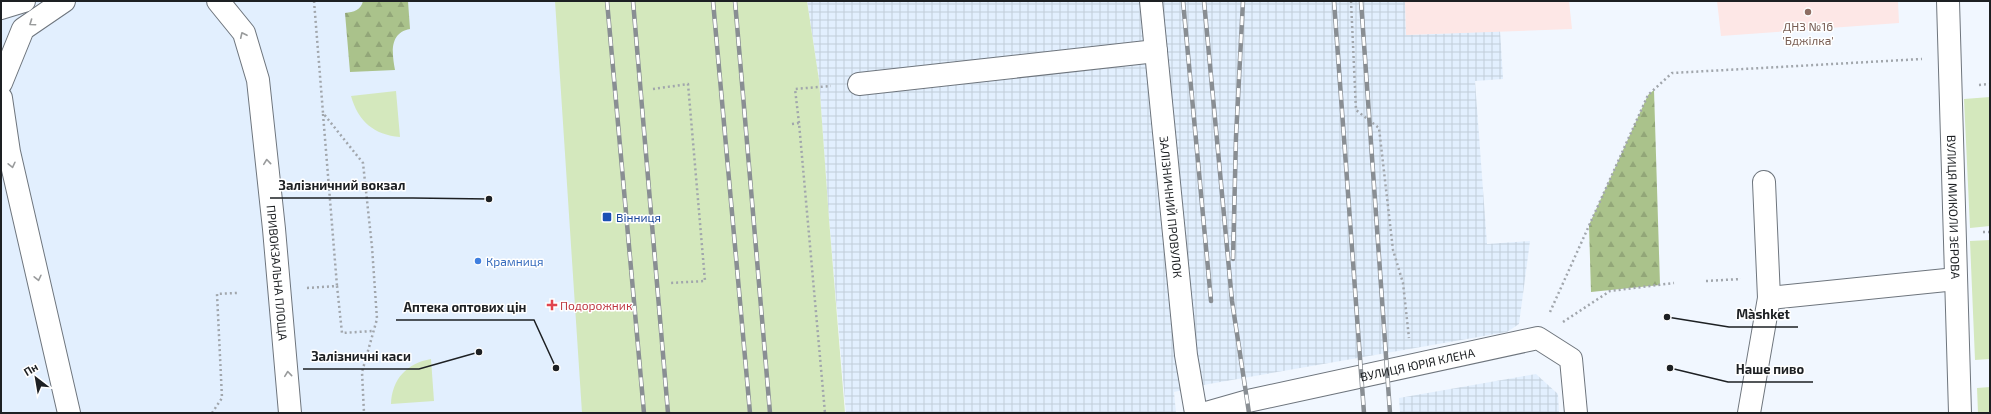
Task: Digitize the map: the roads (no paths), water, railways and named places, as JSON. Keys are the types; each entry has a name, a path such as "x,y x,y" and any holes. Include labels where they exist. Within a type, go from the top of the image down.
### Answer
{"street":[{"path":"1,8 24,1"},
{"path":"1,83 23,29 64,1"},
{"name":"ПРИВОКЗАЛЬНА ПЛОЩА","path":"218,1 244,33 258,80 274,229 290,413"},
{"name":"ЗАЛІЗНИЧНИЙ ПРОВУЛОК","path":"1151,1 1186,355 1196,413"},
{"name":"ВУЛИЦЯ МИКОЛИ ЗЕРОВА","path":"1948,1 1960,413"},
{"path":"859,84 1156,51"},
{"path":"1,98 9,152 69,413"},
{"path":"1749,413 1769,287 1764,182"},
{"path":"1769,287 1956,279"},
{"name":"ВУЛИЦЯ ЮРІЯ КЛЕНА","path":"1206,413 1248,401 1538,338 1570,359 1576,413"}],"railway":[{"path":"607,1 644,413"},
{"path":"633,1 668,413"},
{"path":"713,1 750,413"},
{"path":"735,1 770,413"},
{"path":"1183,1 1211,301"},
{"path":"1204,1 1232,301 1249,413"},
{"path":"1233,259 1236,137 1243,1"},
{"path":"1334,1 1364,413"},
{"path":"1361,1 1390,413"}],"place":[{"name":"ДНЗ №16 'Бджілка'","path":"1808,12"},
{"name":"Залізничний вокзал","path":"489,199"},
{"name":"Вінниця","path":"607,217"},
{"name":"Крамниця","path":"478,261"},
{"name":"Подорожник","path":"552,305"},
{"name":"Màshket","path":"1667,317"},
{"name":"Залізничні каси","path":"479,352"},
{"name":"Аптека оптових цін","path":"556,368"},
{"name":"Наше пиво","path":"1670,368"}]}
